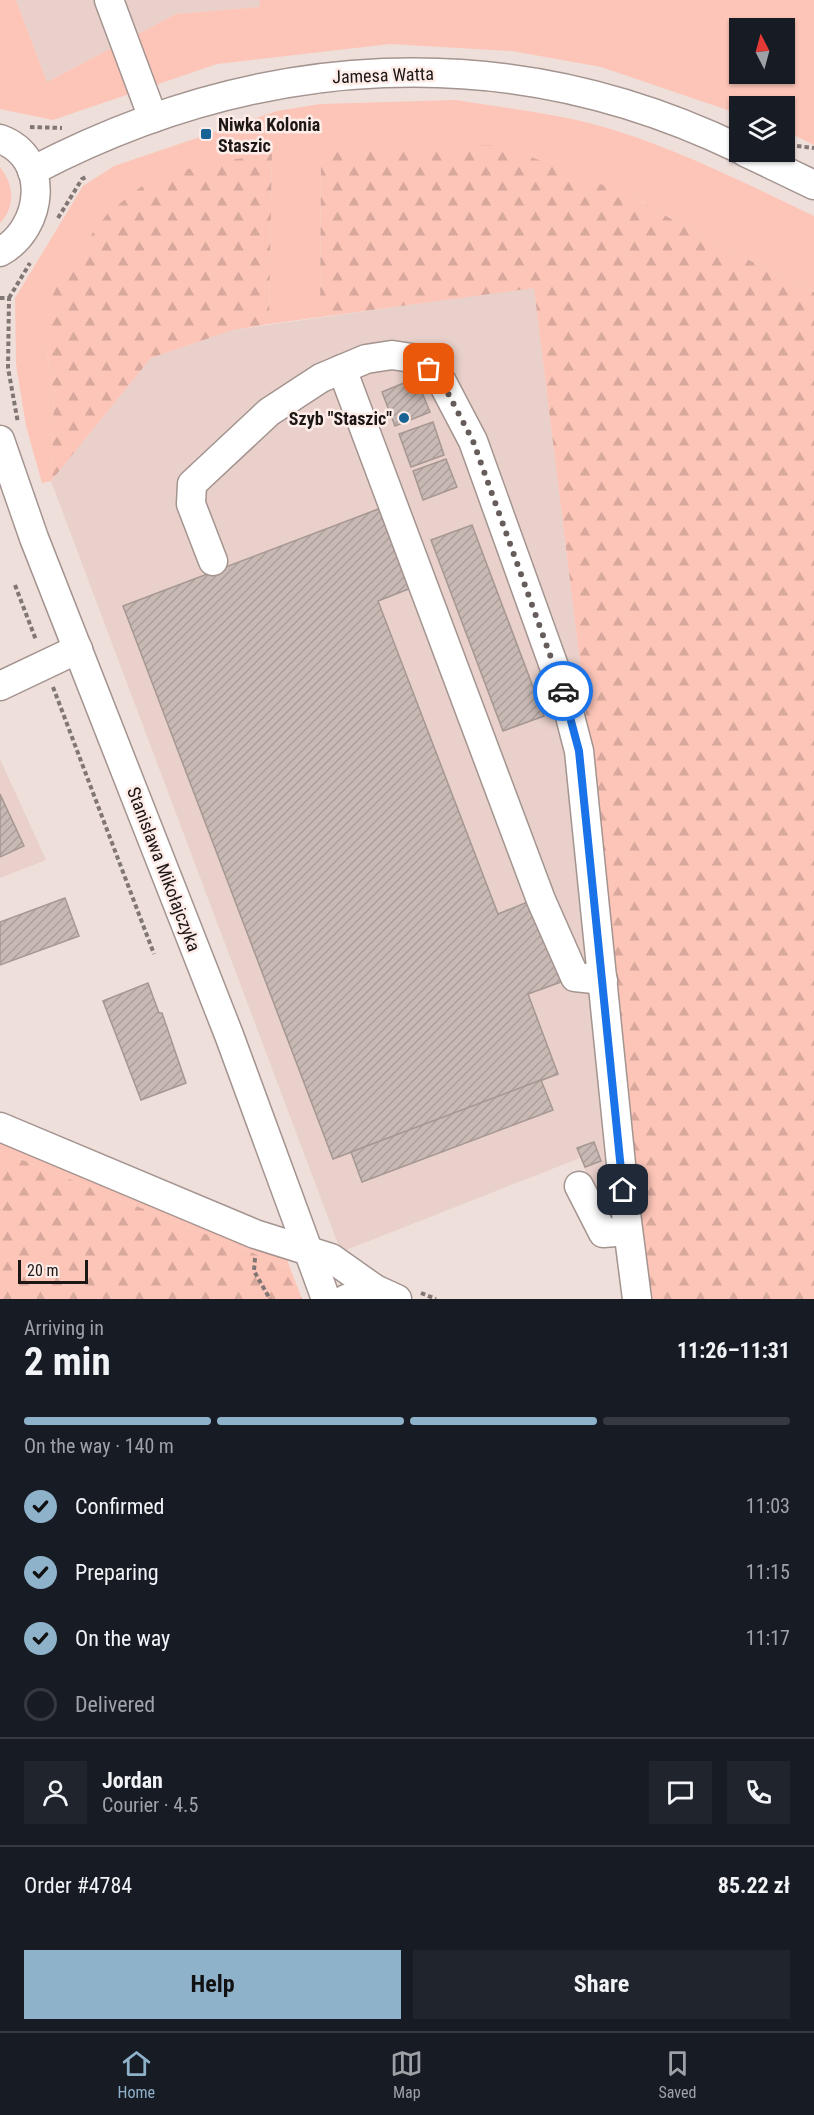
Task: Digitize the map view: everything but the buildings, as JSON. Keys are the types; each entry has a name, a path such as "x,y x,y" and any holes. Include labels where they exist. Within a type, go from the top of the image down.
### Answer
{"street":[{"path":"109,0 153,117"},
{"name":"Jamesa Watta","path":"32,171 153,117 266,85 338,75 462,73 534,82 600,96 658,114 729,144"},
{"path":"0,140 21,154 32,171 37,194 33,217 21,237 0,252"},
{"path":"767,162 814,184"},
{"path":"213,561 191,504 192,484 269,412 321,378 366,359 392,354 418,359 441,380 473,441 565,698 579,751 628,1230 638,1299"},
{"path":"342,369 541,900 575,977 603,980"},
{"name":"Stanisława Mikołajczyka","path":"0,440 78,649 229,1035 326,1299"},
{"path":"0,686 78,649"},
{"path":"0,1127 255,1234 331,1258 386,1294"},
{"path":"579,1186 603,1233 628,1230"},
{"path":"346,1299 386,1294"}],"path":[{"path":"58,219 82,179 96,169"},
{"path":"9,298 33,258"},
{"path":"15,585 154,954"},
{"path":"255,1234 254,1271 270,1299"}],"shaded area":[{"path":"16,0 260,0 259,7 176,14 47,82"},
{"path":"534,287 583,687 640,1214 606,1220 580,1158 341,1252 51,481 151,358 233,330"},
{"path":"0,759 46,860 0,878"}],"green space":[{"path":"0,0 16,0 47,82 176,14 259,7 260,0 814,0 814,145 795,136 795,96 729,96 729,111 601,67 512,51 390,44 217,64 53,120 0,109"},
{"path":"456,100 557,116 617,131 693,159 814,216 814,292 710,241 631,196 321,151 320,317 269,324 272,155 46,346 54,397 51,481 42,483 26,426 16,364 15,298 83,186 114,166 277,111 320,104"},
{"path":"500,145 631,196 710,241 814,292 814,1299 648,1299 583,687 534,288 320,317 321,150"},
{"path":"272,154 269,324 233,330 151,358 51,481 54,397 46,346 49,303 66,268 108,213 152,178 216,162"},
{"path":"0,167 8,181 11,203 0,223"},
{"path":"0,1115 277,1229 290,1268 0,1151"},
{"path":"0,1151 290,1268 302,1299 0,1299"}],"way so far":[{"path":"429,369 441,380 473,441 563,691"}],"place":[{"name":"Niwka Kolonia Staszic","path":"206,134"},
{"name":"Szyb \"Staszic\"","path":"404,418"}],"route":[{"path":"563,691 579,751 623,1190"}]}
